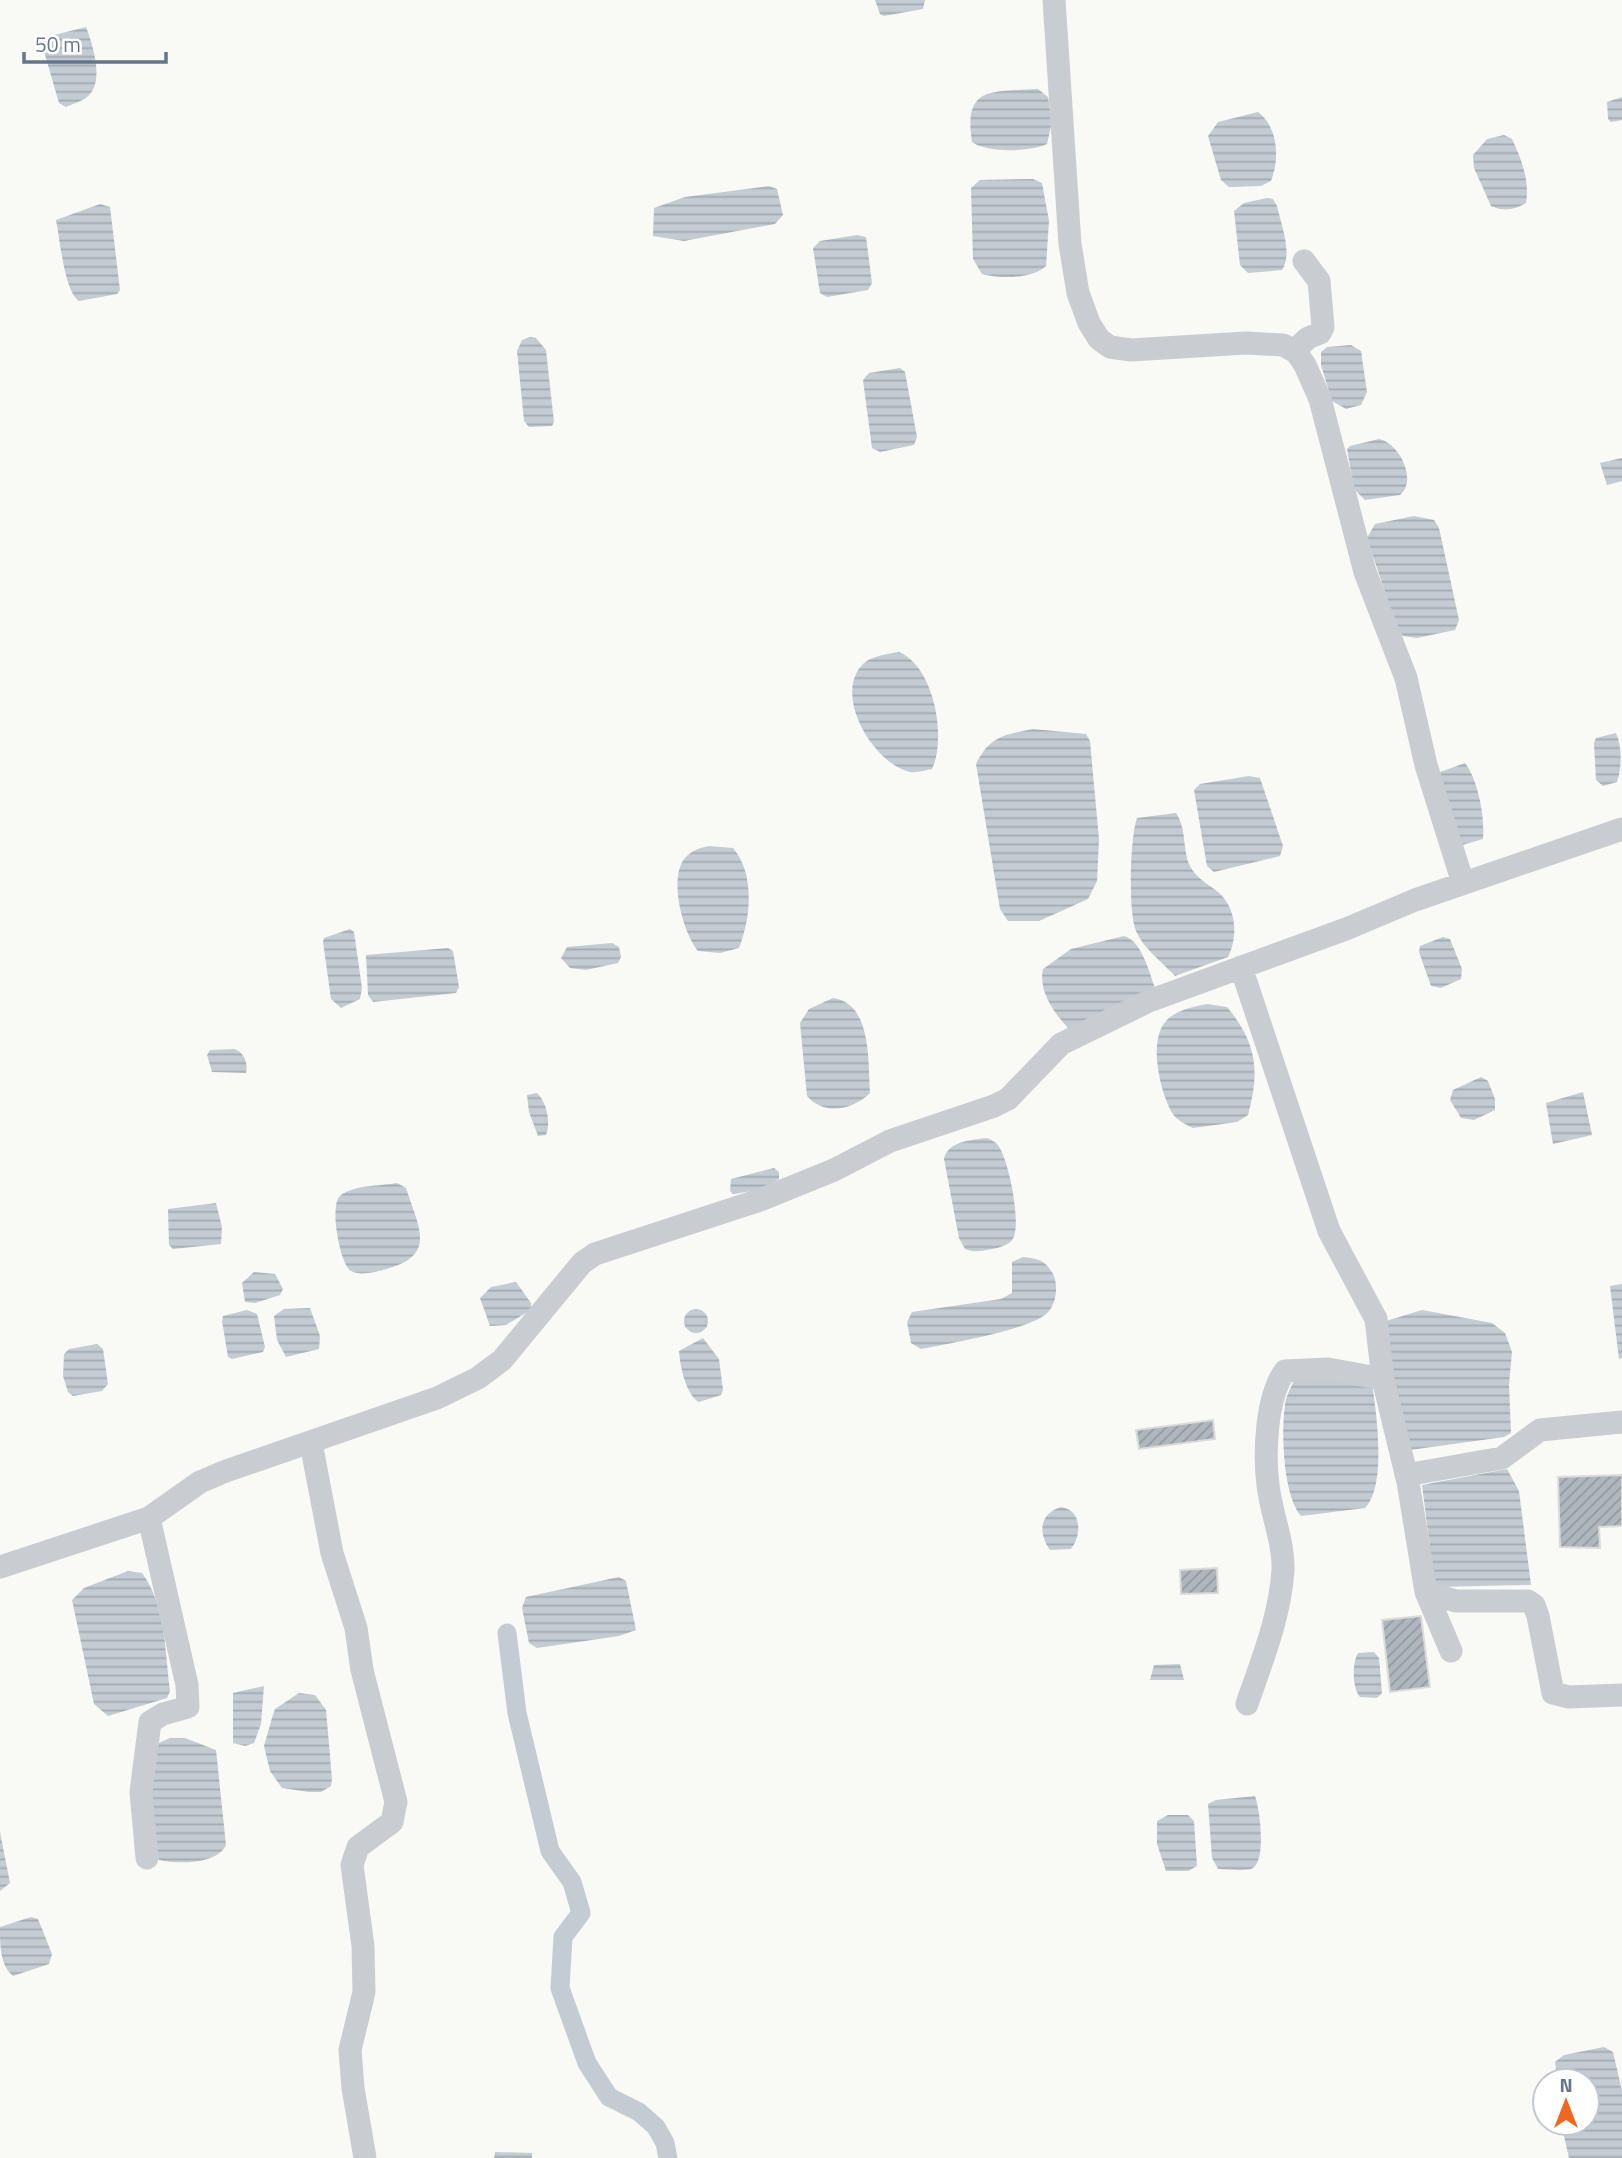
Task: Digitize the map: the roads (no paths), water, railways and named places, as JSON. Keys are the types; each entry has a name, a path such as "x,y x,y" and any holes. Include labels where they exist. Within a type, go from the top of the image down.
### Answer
{"street":[{"path":"1054,0 1070,244 1078,293 1089,323 1099,339 1110,347 1131,350 1246,343 1283,345 1294,351 1305,365 1320,399 1365,572 1406,678 1426,765 1463,883"},
{"path":"1294,351 1308,338 1320,333 1323,327 1320,281 1304,261"},
{"path":"0,1567 149,1518 200,1482 437,1398 478,1378 502,1360 582,1263 595,1254 760,1200 834,1170 890,1141 995,1106 1008,1099 1061,1044 1149,1001 1463,883 1622,828"},
{"path":"1241,967 1329,1231 1376,1320 1383,1379 1406,1475 1426,1592 1451,1651"},
{"path":"1247,1704 1278,1615 1283,1566 1268,1484 1269,1416 1275,1384 1285,1371 1328,1369 1383,1379"},
{"path":"1406,1475 1502,1458 1539,1430 1622,1422"},
{"path":"311,1443 332,1553 356,1628 362,1670 396,1802 392,1822 358,1847 352,1865 363,1946 364,1992 350,2050 353,2088 365,2158"},
{"path":"147,1858 141,1792 150,1722 163,1714 188,1707 187,1685 149,1518"},
{"path":"1426,1592 1456,1601 1528,1601 1534,1605 1538,1616 1553,1693 1569,1697 1622,1695"}],"waterway":[{"path":"507,1633 517,1713 550,1851 572,1882 581,1913 563,1937 560,1988 587,2063 609,2097 639,2112 656,2127 665,2143 668,2158"}]}
